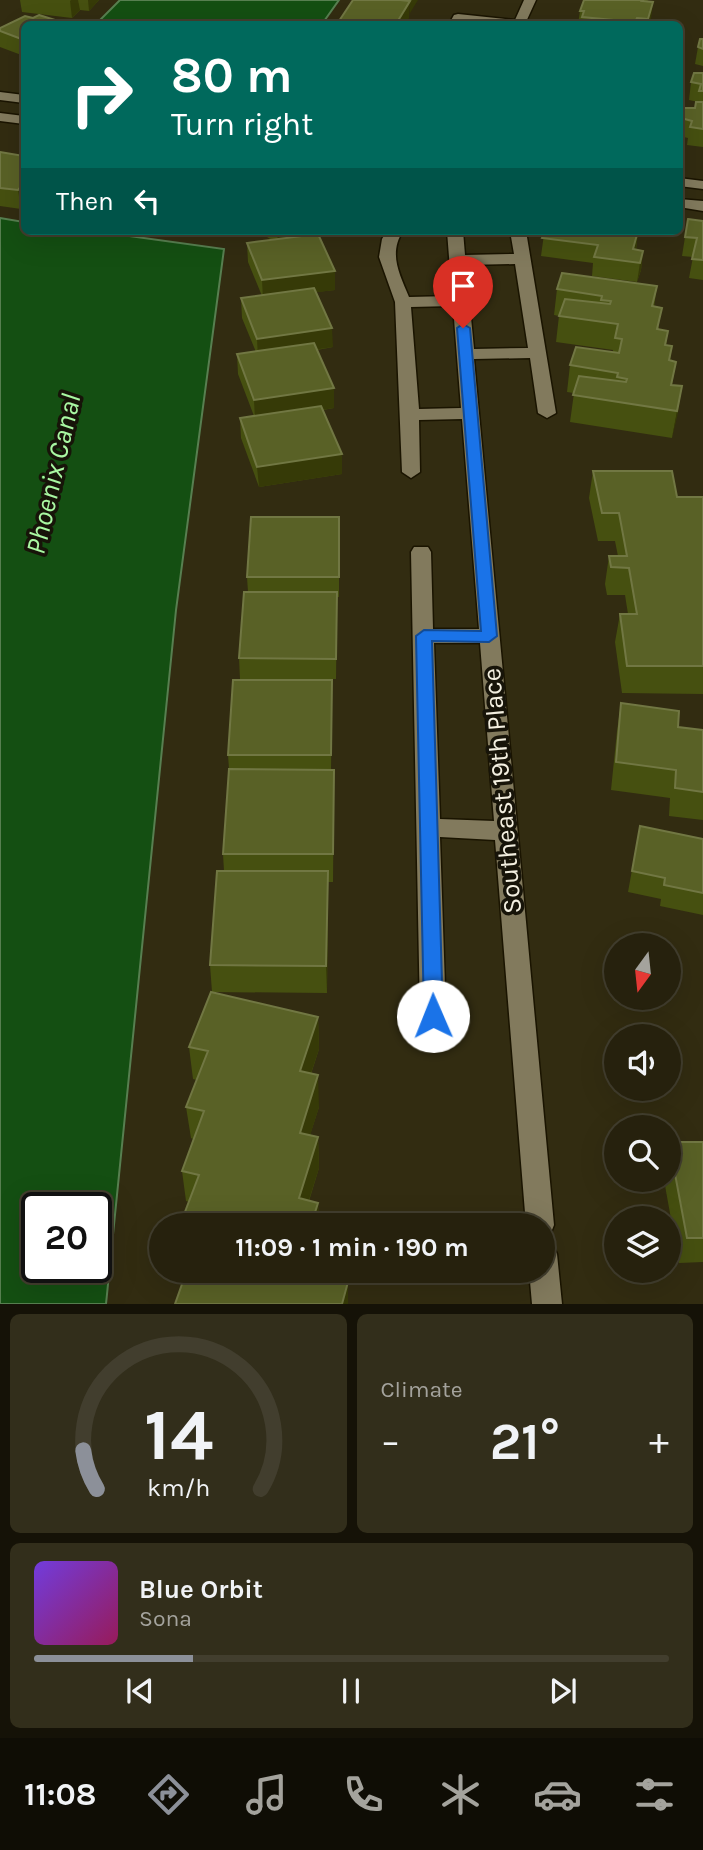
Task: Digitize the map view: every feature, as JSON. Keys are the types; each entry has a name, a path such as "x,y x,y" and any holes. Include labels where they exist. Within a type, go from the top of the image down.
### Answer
{"street":[{"path":"520,21 530,0"},
{"path":"459,17 493,21"},
{"path":"0,96 21,99"},
{"path":"0,117 21,120"},
{"path":"683,183 703,186"},
{"path":"683,204 703,206"},
{"path":"391,235 386,241 384,251 403,302 411,472"},
{"name":"Southeast 19th Place","path":"455,235 539,1213"},
{"path":"519,235 547,413"},
{"path":"457,260 523,258"},
{"path":"403,302 461,301"},
{"path":"466,354 538,353"},
{"path":"410,415 471,413"},
{"path":"421,552 433,1016"},
{"path":"424,636 489,636"},
{"path":"428,828 506,831"},
{"path":"545,1283 547,1304"}],"water":[{"path":"120,0 339,0 324,21 99,21"},
{"name":"Phoenix Canal","path":"0,218 21,222 21,235 122,235 224,249 176,610 112,1245 112,1192 21,1192 21,1283 108,1283 106,1304 0,1304"}],"building":[{"path":"353,0 410,1 398,21 339,21"},
{"path":"584,0 653,2 648,19 637,18 636,21 582,17 584,11 580,11"},
{"path":"39,15 55,20 21,21 21,39 0,31 0,28 25,16 33,18"},
{"path":"700,39 703,39 703,49 698,47"},
{"path":"694,73 703,73 703,91 699,91 701,84 691,82"},
{"path":"696,102 703,102 703,129 690,127 692,121 683,119 684,108 695,108"},
{"path":"0,152 21,156 21,186 18,190 0,188"},
{"path":"688,219 703,221 703,260 692,259 697,238 685,237"},
{"path":"318,235 335,271 262,280 247,243"},
{"path":"543,235 637,235 633,249 643,251 640,263 594,257 598,245 542,238"},
{"path":"562,273 657,286 652,306 662,308 657,329 668,331 665,345 672,346 669,360 676,362 671,385 682,386 677,411 573,395 579,376 626,382 627,379 617,377 618,373 570,365 576,347 619,353 622,339 615,338 618,324 559,316 565,299 610,304 611,301 601,300 602,296 557,289"},
{"path":"314,288 332,328 257,339 241,298"},
{"path":"314,343 334,388 254,400 237,354"},
{"path":"321,406 342,454 257,467 240,418"},
{"path":"593,471 672,471 677,497 703,497 703,666 627,666 620,614 637,614 629,568 611,567 609,556 627,556 619,513 602,513"},
{"path":"251,517 339,517 339,577 247,577"},
{"path":"244,592 337,592 336,659 239,658"},
{"path":"233,680 332,680 331,755 228,755"},
{"path":"621,703 679,711 678,727 703,730 703,792 675,788 676,770 616,762"},
{"path":"229,769 334,770 333,854 223,854"},
{"path":"640,826 703,839 703,893 664,885 665,878 632,871"},
{"path":"217,871 328,871 326,966 210,965"},
{"path":"211,992 318,1017 300,1071 318,1075 300,1133 318,1137 299,1198 318,1203 315,1213 185,1213 199,1175 182,1171 204,1111 186,1107 208,1051 189,1047"},
{"path":"681,1142 703,1142 703,1238 687,1238 678,1192 681,1192"},
{"path":"182,1283 348,1283 342,1304 175,1304"}],"route":[{"path":"433,1016 424,636 489,636 463,328"}]}
